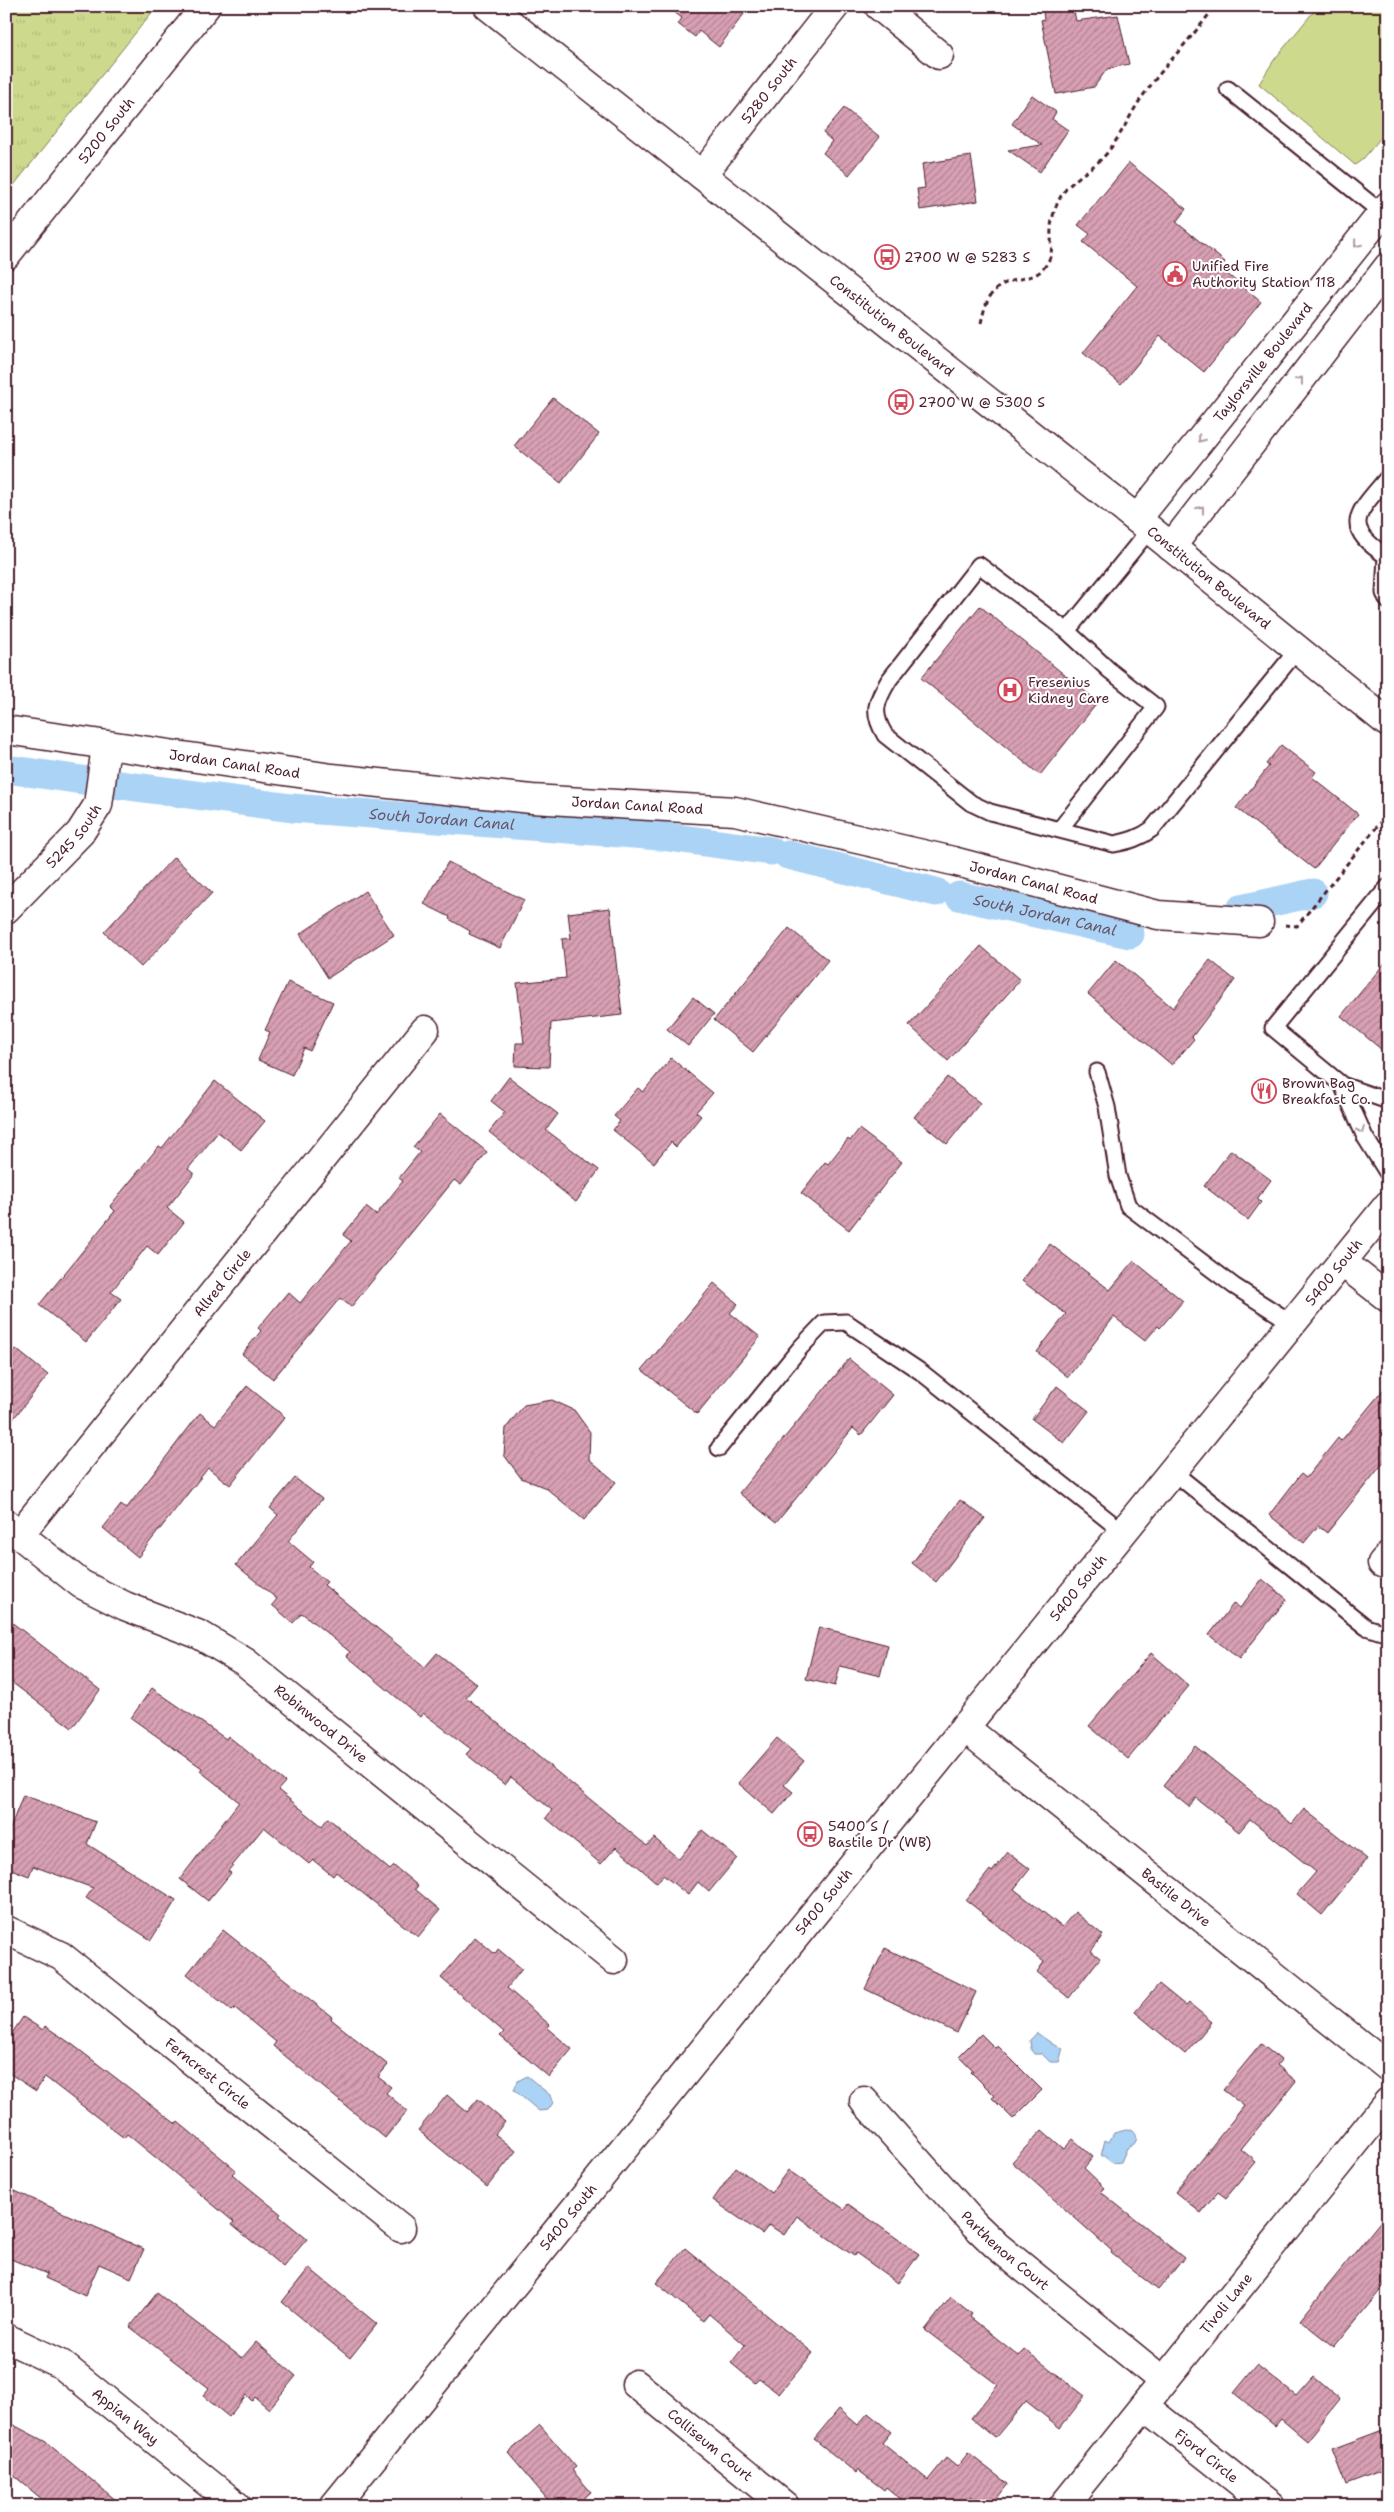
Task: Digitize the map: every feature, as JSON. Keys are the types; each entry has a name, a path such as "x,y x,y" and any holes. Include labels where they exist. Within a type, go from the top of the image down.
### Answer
{"street":[{"name":"5200 South","path":"6,255 206,6"},
{"name":"Constitution Boulevard","path":"488,6 1143,524 1388,723"},
{"name":"5280 South","path":"702,175 835,6"},
{"path":"879,6 939,55"},
{"name":"Taylorsville Boulevard","path":"1143,524 1386,212"},
{"path":"1171,547 1388,267"},
{"name":"Jordan Canal Road","path":"6,730 106,746 360,781 532,798 736,811 953,861 1158,915 1259,922"},
{"name":"5245 South","path":"6,909 80,833 90,819 98,805 106,746"},
{"name":"Allred Circle","path":"13,1530 425,1030"},
{"name":"5400 South","path":"334,2506 1388,1205"},
{"path":"1342,1262 1388,1298"},
{"name":"Robinwood Drive","path":"13,1530 80,1584 125,1606 200,1635 245,1662 614,1960"},
{"name":"Bastile Drive","path":"964,1727 1388,2067"},
{"name":"Ferncrest Circle","path":"6,1930 60,1956 401,2228"},
{"name":"Parthenon Court","path":"864,2101 974,2224 997,2246 1164,2381"},
{"name":"Tivoli Lane","path":"1063,2506 1388,2102"},
{"name":"Appian Way","path":"6,2338 61,2364 237,2506"},
{"name":"Colliseum Court","path":"636,2384 785,2506"},
{"name":"Fjord Circle","path":"1144,2406 1270,2506"}],"lane":[{"path":"1228,88 1386,212"},
{"path":"1388,477 1360,510 1358,525 1362,538 1387,556 1384,593 1388,601"},
{"path":"1067,631 1143,524"},
{"path":"1060,829 1156,707 1109,670 1067,631 979,565 889,680 878,698 876,721 885,734 971,803 990,812 1114,844 1141,837 1152,829 1298,649"},
{"path":"1388,887 1273,1028 1342,1086 1388,1101"},
{"path":"1097,1072 1107,1108 1118,1176 1128,1206 1234,1286 1292,1323"},
{"path":"1342,1086 1365,1138 1388,1174"},
{"path":"719,1448 800,1347 824,1323 846,1322 921,1372 1123,1532"},
{"path":"1172,1471 1366,1627 1388,1634"}],"path":[{"path":"980,323 986,304 998,287 1004,283 1031,277 1045,267 1051,256 1051,228 1060,198 1073,181 1094,168 1108,152 1147,90 1198,31 1214,6"},
{"path":"1259,922 1297,926 1388,813"}],"green space":[{"path":"6,6 157,6 6,195"},
{"path":"1318,6 1388,6 1388,129 1363,159 1355,165 1259,84 1274,60"}],"water":[{"path":"1037,2033 1054,2045 1063,2048 1059,2062 1050,2062 1042,2054 1034,2054 1031,2050 1030,2040"},
{"path":"527,2076 550,2095 553,2103 548,2110 539,2111 514,2090 518,2081"},
{"path":"1130,2129 1135,2132 1137,2139 1134,2144 1127,2148 1121,2162 1112,2163 1104,2156 1101,2156 1105,2140 1109,2142 1114,2133"}],"building":[{"path":"666,6 750,6 719,47 699,31 695,37 678,24 682,18"},
{"path":"1042,6 1073,6 1076,21 1118,15 1129,64 1107,69 1094,87 1056,94 1041,20 1044,19"},
{"path":"1032,95 1056,112 1052,119 1068,130 1040,172 1008,150 1042,145 1012,124"},
{"path":"844,108 880,137 849,175 823,153 832,141 823,133"},
{"path":"971,156 978,201 920,210 917,189 925,188 922,164"},
{"name":"Unified Fire Authority Station 118","path":"1129,163 1186,209 1176,222 1225,262 1220,268 1261,302 1204,372 1160,336 1121,384 1083,353 1137,286 1083,242 1090,234 1078,225"},
{"path":"553,398 599,434 561,483 514,446"},
{"name":"Fresenius Kidney Care","path":"980,606 1098,702 1040,775 921,678"},
{"path":"1281,745 1316,772 1312,777 1358,814 1314,869 1236,808 1269,766 1266,764"},
{"path":"174,857 212,893 141,967 104,932"},
{"path":"448,862 524,900 500,948 469,934 470,931 449,919 450,917 424,904"},
{"path":"365,891 394,935 328,978 300,934"},
{"path":"610,908 622,1015 551,1023 549,1067 515,1066 516,1043 524,1043 517,983 566,978 562,939 571,938 568,913"},
{"path":"789,928 828,960 753,1052 714,1020"},
{"path":"981,946 1020,980 948,1061 909,1025"},
{"path":"1388,959 1388,1055 1341,1016"},
{"path":"1116,960 1173,1008 1210,960 1235,980 1192,1037 1194,1039 1172,1065 1088,994"},
{"path":"288,982 333,1002 310,1051 304,1048 292,1075 258,1060 270,1032 265,1030"},
{"path":"693,997 714,1014 688,1046 667,1029"},
{"path":"671,1058 713,1093 696,1112 701,1116 676,1147 671,1142 654,1163 613,1130 620,1121 614,1116 638,1088 643,1092"},
{"path":"509,1077 558,1114 546,1130 599,1170 576,1202 489,1132 505,1112 491,1101"},
{"path":"947,1077 980,1103 947,1144 914,1117"},
{"path":"215,1081 265,1121 241,1150 218,1132 188,1169 194,1174 167,1208 184,1222 158,1255 147,1246 111,1292 121,1299 86,1342 39,1305 115,1211 110,1206 159,1146 162,1148"},
{"path":"440,1114 487,1152 461,1185 454,1180 351,1307 340,1298 273,1379 242,1354 261,1331 258,1328 288,1292 300,1303 351,1241 343,1235 366,1207 376,1215 403,1181 399,1178 420,1152 413,1147"},
{"path":"859,1129 902,1162 849,1230 801,1193 825,1162 828,1164 848,1139 850,1141"},
{"path":"1231,1150 1271,1180 1257,1199 1261,1202 1248,1220 1204,1186"},
{"path":"1050,1244 1110,1290 1134,1261 1183,1301 1160,1328 1158,1326 1145,1341 1114,1317 1068,1377 1037,1352 1066,1314 1022,1281"},
{"path":"714,1283 738,1304 730,1313 760,1337 697,1414 642,1370"},
{"path":"16,1349 48,1375 6,1428 6,1360"},
{"path":"849,1359 893,1395 861,1435 853,1428 776,1523 739,1493"},
{"path":"1388,1384 1388,1457 1327,1533 1318,1526 1304,1543 1269,1515 1301,1474 1306,1478 1338,1438 1341,1441"},
{"path":"247,1386 285,1417 230,1485 208,1468 138,1557 103,1528 121,1505 126,1509 200,1413 215,1425"},
{"path":"1057,1386 1089,1411 1064,1443 1032,1419"},
{"path":"552,1400 574,1410 590,1432 589,1459 616,1482 584,1520 546,1488 521,1478 504,1455 506,1428 524,1405"},
{"path":"295,1478 322,1499 288,1541 313,1562 309,1567 327,1582 324,1585 425,1667 437,1653 477,1684 466,1697 647,1846 654,1838 679,1859 702,1830 737,1858 709,1892 698,1882 688,1895 663,1875 657,1883 616,1847 601,1864 546,1818 552,1810 511,1777 505,1785 466,1754 471,1749 423,1713 420,1717 347,1656 350,1652 302,1613 293,1623 272,1605 277,1599 236,1565 278,1515 270,1508"},
{"path":"960,1500 985,1518 936,1582 912,1563"},
{"path":"1262,1579 1287,1599 1239,1659 1209,1635 1234,1603 1240,1608"},
{"path":"6,1618 100,1690 72,1728 6,1678"},
{"path":"819,1627 888,1645 880,1676 840,1666 835,1686 806,1679"},
{"path":"1151,1653 1189,1686 1128,1759 1089,1726"},
{"path":"152,1688 226,1739 228,1736 285,1782 278,1790 322,1826 328,1818 390,1870 394,1866 418,1886 415,1889 440,1910 418,1937 336,1872 333,1876 313,1860 309,1864 264,1827 228,1871 231,1873 208,1901 180,1879 239,1802 200,1771 202,1768 131,1718"},
{"path":"777,1738 804,1761 784,1785 793,1792 774,1814 738,1783"},
{"path":"1195,1746 1292,1824 1304,1809 1367,1859 1322,1915 1297,1894 1316,1872 1250,1819 1239,1832 1196,1798 1189,1807 1163,1786"},
{"path":"23,1795 96,1822 87,1844 176,1900 151,1940 86,1898 93,1888 33,1866 29,1876 6,1867 6,1839"},
{"path":"1008,1852 1030,1869 1014,1889 1062,1927 1075,1912 1103,1935 1091,1951 1100,1958 1069,1998 1037,1972 1044,1962 966,1900 990,1870 992,1872"},
{"path":"223,1930 332,2017 331,2019 388,2065 378,2077 391,2087 386,2093 407,2111 385,2138 273,2046 276,2042 235,2008 232,2011 187,1974"},
{"path":"475,1937 495,1954 498,1949 522,1969 507,1988 550,2025 547,2028 572,2049 549,2077 500,2036 504,2032 441,1978"},
{"path":"885,1948 976,1992 957,2033 865,1989"},
{"path":"1159,1984 1186,2006 1189,2003 1212,2022 1185,2054 1135,2012"},
{"path":"23,2017 43,2030 45,2026 73,2045 176,2124 178,2122 236,2170 232,2174 281,2214 279,2216 307,2239 283,2267 232,2225 234,2222 127,2134 124,2138 45,2077 36,2091 6,2071 6,2042"},
{"path":"981,2034 995,2048 998,2046 1042,2090 1013,2119 992,2098 995,2096 971,2072 973,2070 959,2056"},
{"path":"1261,2044 1281,2060 1277,2065 1296,2081 1241,2149 1256,2162 1226,2198 1218,2192 1201,2213 1175,2192 1244,2106 1223,2090"},
{"path":"447,2095 467,2112 478,2099 505,2122 495,2134 516,2151 487,2187 418,2130"},
{"path":"1042,2130 1064,2149 1073,2139 1093,2157 1084,2168 1105,2188 1101,2192 1184,2258 1158,2290 1111,2253 1112,2251 1012,2162"},
{"path":"736,2167 771,2193 788,2170 844,2209 848,2204 919,2254 898,2283 856,2253 854,2256 797,2216 784,2235 769,2225 762,2234 713,2200"},
{"path":"6,2187 144,2249 131,2278 99,2264 85,2296 45,2278 47,2274 6,2257"},
{"path":"1388,2212 1388,2281 1334,2347 1300,2320"},
{"path":"685,2248 813,2353 779,2394 759,2379 755,2383 731,2363 745,2345 709,2314 703,2321 656,2283"},
{"path":"309,2268 377,2324 350,2358 282,2302"},
{"path":"157,2293 242,2358 256,2342 296,2376 269,2409 255,2397 252,2401 246,2395 229,2417 203,2396 209,2388 130,2327"},
{"path":"951,2297 972,2314 970,2317 1019,2356 1024,2349 1085,2396 1060,2428 1026,2401 995,2438 971,2418 998,2385 925,2330"},
{"path":"1257,2365 1296,2396 1313,2377 1340,2400 1307,2441 1281,2419 1275,2426 1234,2393"},
{"path":"839,2409 858,2425 868,2413 891,2432 882,2443 928,2480 946,2458 957,2467 968,2453 1008,2484 991,2506 984,2506 971,2496 964,2506 909,2506 886,2487 884,2490 858,2470 856,2473 814,2439"},
{"path":"6,2421 46,2442 123,2506 50,2506 6,2469"},
{"path":"540,2425 576,2467 572,2470 591,2492 575,2506 553,2506 508,2453"},
{"path":"1388,2428 1388,2469 1346,2485 1332,2449"}],"waterway":[{"name":"South Jordan Canal","path":"6,769 89,781"},
{"name":"South Jordan Canal","path":"113,784 292,808 660,836 771,851"},
{"name":"South Jordan Canal","path":"788,855 936,892"},
{"name":"South Jordan Canal","path":"1241,909 1313,893"},
{"name":"South Jordan Canal","path":"959,896 1130,934"}],"place":[{"name":"2700 W @ 5283 S","path":"887,257"},
{"name":"Unified Fire Authority Station 118","path":"1175,274"},
{"name":"2700 W @ 5300 S","path":"901,402"},
{"name":"Fresenius Kidney Care","path":"1010,690"},
{"name":"Brown Bag Breakfast Co.","path":"1264,1091"},
{"name":"5400 S / Bastile Dr (WB)","path":"810,1834"}]}
